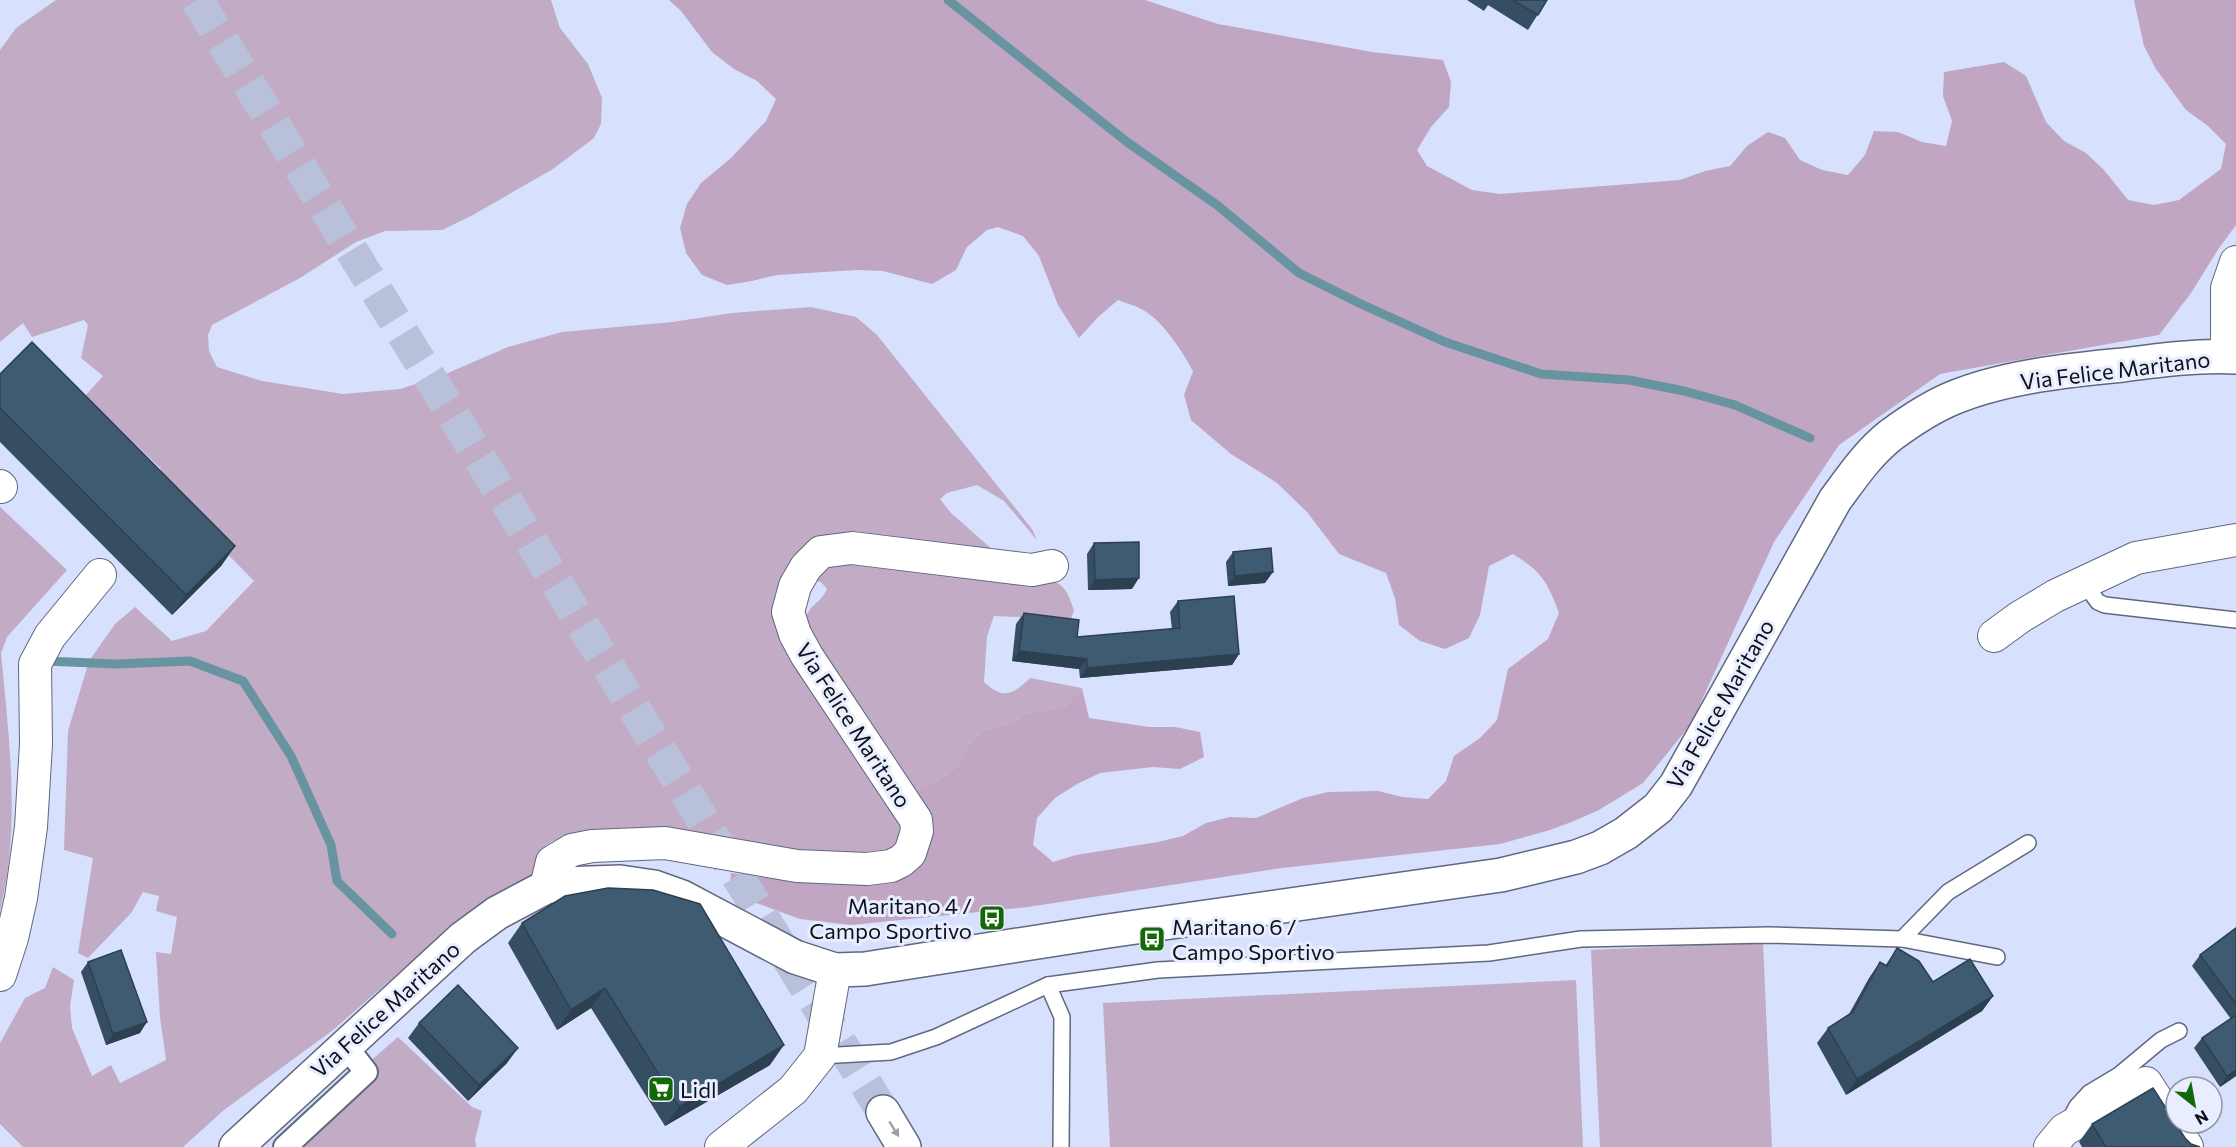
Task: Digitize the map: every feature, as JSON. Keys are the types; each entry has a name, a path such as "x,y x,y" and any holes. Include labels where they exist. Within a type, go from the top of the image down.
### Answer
{"main road":[{"name":"Via Felice Maritano","path":"236,1147 463,938 497,913 546,887 562,884 620,882 654,887 712,911 730,924 795,957 835,970 865,969 1108,931 1501,875 1576,857 1600,848 1626,833 1658,808 1676,785 1834,500 1866,458 1890,436 1920,415 1953,398 2055,372 2162,360 2231,357"},
{"path":"883,1112 904,1147"}],"street":[{"path":"2231,357 2227,288 2236,262"},
{"path":"1994,636 2020,617 2083,582 2136,558 2236,540"},
{"name":"Via Felice Maritano","path":"546,887 552,862 572,850 592,846 665,843 797,866 867,869 891,866 901,861 910,853 915,843 916,820 807,656 795,634 788,612 795,586 806,567 821,552 852,548 1032,570 1052,566"},
{"path":"0,975 12,938 21,898 31,827 36,744 35,664 50,636 100,575"},
{"path":"721,1147 793,1090 820,1056 835,970"},
{"path":"285,1147 366,1072 345,1045"},
{"path":"2057,1138 2146,1083 2187,1147"}],"lane":[{"path":"2083,582 2098,602 2105,605 2236,620"},
{"path":"1902,939 1948,892 2028,843"},
{"path":"820,1056 891,1052 936,1037 1048,985 1158,970 1489,953 1581,939 1768,935 1902,939 1997,957"},
{"path":"1048,985 1062,1017 1061,1147"},
{"path":"2057,1138 2082,1099 2119,1075 2161,1040 2179,1031"}],"shaded area":[{"path":"56,0 551,0 560,28 588,64 602,98 601,124 594,138 553,169 442,230 385,231 356,242 300,278 212,325 208,335 209,351 217,367 262,381 343,394 400,389 441,376 508,347 562,332 672,322 732,313 811,307 856,317 877,335 1032,529 1037,540 1004,501 977,485 947,493 940,499 951,513 1002,558 841,538 783,581 900,813 899,832 890,850 865,860 586,833 562,838 553,841 542,850 531,881 442,935 333,1030 224,1110 183,1147 23,1147 0,1124 0,1043 25,998 45,988 53,967 74,980 70,1006 72,1028 92,1076 111,1065 120,1083 166,1060 160,1017 156,952 171,954 177,917 156,911 159,896 143,892 131,913 88,958 78,953 93,858 64,850 68,731 89,661 115,624 135,607 172,641 206,631 254,581 153,478 161,469 85,396 103,376 81,358 88,325 84,320 32,337 23,323 0,342 0,50 16,28"},
{"path":"669,0 1145,0 1218,24 1372,52 1443,60 1451,82 1449,107 1431,127 1417,150 1427,166 1472,190 1500,194 1680,180 1705,171 1730,166 1747,146 1768,132 1785,138 1800,160 1822,170 1848,175 1865,155 1874,131 1898,132 1922,142 1946,146 1952,121 1943,96 1944,72 2004,62 2026,76 2046,122 2064,141 2086,153 2104,170 2128,200 2154,205 2179,200 2221,169 2226,144 2208,126 2186,110 2156,69 2144,46 2134,0 2236,0 2236,225 2191,293 2159,335 1940,374 1839,445 1774,542 1691,724 1643,783 1599,810 1550,830 1500,844 1282,868 1028,907 851,925 800,919 729,893 731,873 791,881 906,875 926,855 931,834 910,792 938,781 959,765 965,749 981,732 1015,721 1024,714 1067,706 1082,688 1089,718 1149,727 1175,727 1200,732 1204,757 1180,769 1153,767 1100,773 1055,798 1037,818 1033,845 1053,862 1076,855 1183,836 1206,823 1230,817 1256,818 1303,798 1328,792 1378,791 1402,797 1428,799 1446,781 1454,756 1480,738 1497,720 1508,669 1548,639 1559,613 1542,578 1531,566 1513,554 1489,566 1480,615 1469,638 1445,649 1420,641 1399,625 1395,598 1386,573 1339,554 1307,512 1277,483 1231,454 1191,420 1184,395 1193,371 1164,328 1141,309 1118,300 1079,338 1058,305 1039,256 1023,236 998,227 987,230 967,247 956,270 932,284 883,271 856,270 777,275 727,285 702,275 686,253 680,228 687,204 701,183 731,158 766,121 776,99 757,81 734,69 712,52 681,11"},
{"path":"0,507 67,570 7,637 1,653 10,750 12,815 6,879 0,911"},
{"path":"827,561 1055,581 1063,587 1070,599 1074,610 1071,619 994,616 987,636 984,682 1002,693 1013,691 1030,678 1082,688 1068,706 1024,714 1015,721 981,732 965,749 959,765 938,781 910,792 804,622 806,615 827,589 821,582 812,580"},
{"path":"1763,942 1772,1147 1600,1147 1591,950"},
{"path":"1576,980 1583,1147 1110,1147 1103,1003"},
{"path":"398,1037 472,1107 482,1111 475,1140 476,1147 295,1147 367,1064"}],"building":[{"path":"1513,0 1547,0 1538,15"},
{"path":"32,342 235,546 186,595 0,408 0,374"},
{"path":"1139,542 1139,578 1095,580 1094,543"},
{"path":"1271,548 1273,572 1235,576 1233,552"},
{"path":"1234,596 1239,654 1087,668 1087,659 1019,651 1024,613 1079,620 1077,637 1180,628 1178,601"},
{"path":"608,888 653,890 700,904 784,1045 679,1107 605,988 571,1010 522,923 565,896"},
{"path":"2236,928 2236,1004 2200,955"},
{"path":"1897,948 1919,961 1933,982 1970,959 1993,996 1857,1079 1828,1028 1853,1012 1880,962 1887,966"},
{"path":"121,950 147,1022 113,1034 88,962"},
{"path":"458,985 518,1048 479,1085 419,1023"},
{"path":"2236,1015 2236,1070 2227,1076 2202,1038"},
{"path":"2153,1088 2164,1105 2164,1135 2183,1135 2191,1144 2200,1147 2106,1147 2092,1124"}],"waterway":[{"path":"948,0 1127,142 1217,205 1299,273 1445,342 1541,374 1629,380 1684,391 1735,405 1810,438"},
{"path":"45,661 116,664 190,661 243,681 291,756 331,845 337,881 392,934"}],"tunnel":[{"path":"197,0 883,1112"}],"place":[{"name":"Maritano 4 / Campo Sportivo","path":"992,918"},
{"name":"Maritano 6 / Campo Sportivo","path":"1152,939"},
{"name":"Lidl","path":"661,1089"}]}
